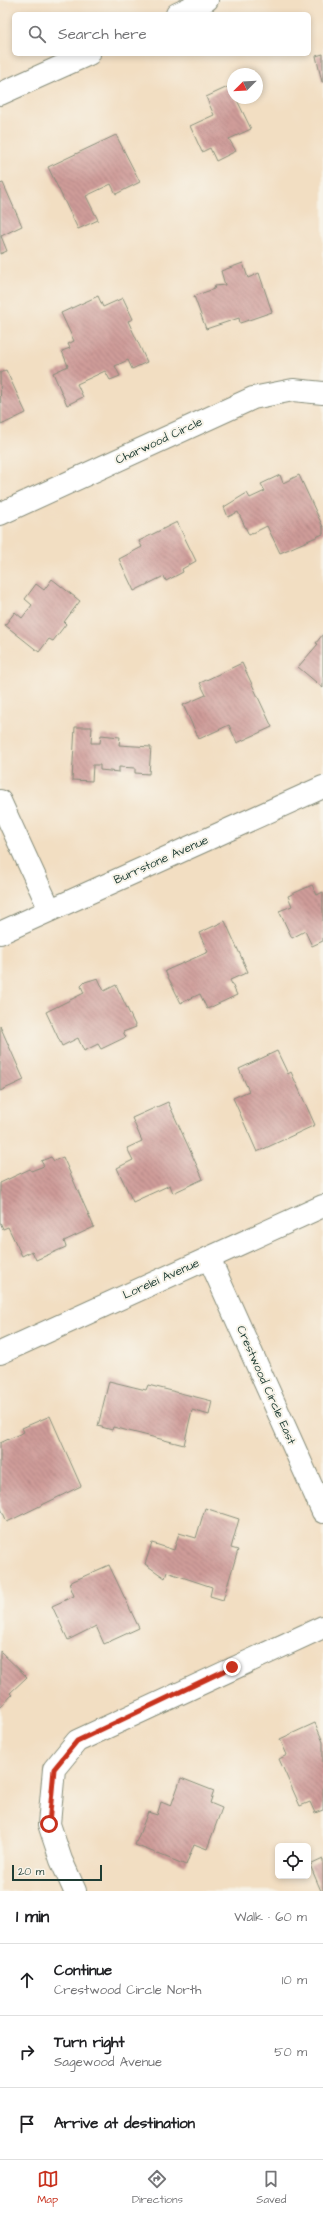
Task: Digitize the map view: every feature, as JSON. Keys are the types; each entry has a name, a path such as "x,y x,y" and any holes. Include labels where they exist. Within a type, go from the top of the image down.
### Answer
{"street":[{"path":"181,12 207,0"},
{"path":"0,94 84,56"},
{"name":"Charwood Circle","path":"0,514 253,398 293,390 323,392"},
{"name":"Burrstone Avenue","path":"0,933 323,787"},
{"path":"0,800 50,910"},
{"name":"Lorelei Avenue","path":"0,1353 323,1206"},
{"name":"Crestwood Circle East","path":"209,1258 323,1512"},
{"path":"75,1891 61,1860 49,1824 54,1769 77,1741 323,1627"}],"building":[{"path":"323,54 323,82 322,82 316,56"},
{"path":"227,87 227,104 239,104 251,129 229,139 236,151 216,161 210,148 202,152 190,126 214,115 206,97"},
{"path":"116,135 140,182 116,194 111,184 86,196 98,220 78,229 48,167"},
{"path":"3,183 22,226 1,236 7,251 0,254 0,184"},
{"path":"243,263 248,278 259,273 272,312 240,323 239,318 206,329 194,296 214,289 215,286 225,285 221,271"},
{"path":"98,296 103,307 123,298 133,319 128,321 147,362 132,369 128,360 115,366 120,376 110,380 105,371 77,384 83,397 67,405 53,373 68,366 62,351 70,348 68,344 74,341 61,313"},
{"path":"6,370 26,413 1,425 0,373"},
{"path":"280,475 283,483 299,475 323,527 323,534 280,553 267,526 249,535 238,512 228,517 224,507 247,493 250,498 265,491 261,484"},
{"path":"177,522 196,561 182,569 183,572 166,581 164,576 134,591 119,559 142,547 139,541"},
{"path":"52,579 80,601 64,622 66,624 53,641 49,639 39,652 5,625 15,612 22,618 32,605 25,599 36,584 44,590"},
{"path":"323,634 323,688 298,667 318,644 316,643"},
{"path":"242,663 272,727 237,743 229,725 199,739 183,705 206,695 200,683"},
{"path":"75,727 92,727 91,743 100,743 101,735 120,737 119,745 151,747 149,774 135,773 135,768 119,767 119,772 100,770 100,765 93,765 92,781 72,780"},
{"path":"312,885 317,895 323,892 323,941 312,946 305,931 292,938 279,911 292,906 288,896"},
{"path":"225,921 248,972 230,980 237,995 207,1009 200,994 181,1003 165,971 208,952 199,933"},
{"path":"98,978 104,991 116,985 136,1027 123,1032 126,1037 101,1049 98,1044 84,1051 78,1038 62,1046 46,1012 84,993 81,986 85,982"},
{"path":"0,1026 24,1080 0,1091"},
{"path":"277,1051 288,1074 291,1072 315,1125 257,1152 233,1098 249,1091 239,1069"},
{"path":"168,1102 203,1179 173,1193 170,1185 133,1202 117,1168 133,1160 127,1148 142,1141 132,1118"},
{"path":"51,1157 54,1161 63,1157 94,1227 64,1241 66,1247 36,1260 32,1251 22,1256 8,1227 3,1229 0,1222 0,1183 30,1169 31,1171 44,1166 41,1161"},
{"path":"109,1381 146,1390 148,1385 212,1401 209,1415 192,1410 184,1445 113,1427 112,1430 98,1426"},
{"path":"50,1416 81,1486 7,1522 0,1506 0,1443 24,1432 22,1428"},
{"path":"205,1508 239,1519 231,1548 238,1550 223,1600 210,1596 212,1587 167,1572 165,1578 145,1564 152,1543 174,1550 179,1533 196,1538"},
{"path":"109,1565 139,1628 104,1644 96,1626 68,1640 52,1606 74,1596 69,1583"},
{"path":"0,1651 27,1677 10,1693 12,1695 0,1708"},
{"path":"315,1723 323,1742 323,1810 315,1813 310,1802 300,1806 279,1759 287,1755 280,1739"},
{"path":"181,1778 214,1791 210,1803 222,1808 207,1849 194,1844 186,1865 135,1845 148,1812 157,1815 161,1802 171,1806"},
{"path":"323,1859 323,1891 321,1891 311,1865"}],"route":[{"path":"49,1824 54,1769 77,1741 232,1667"}]}
